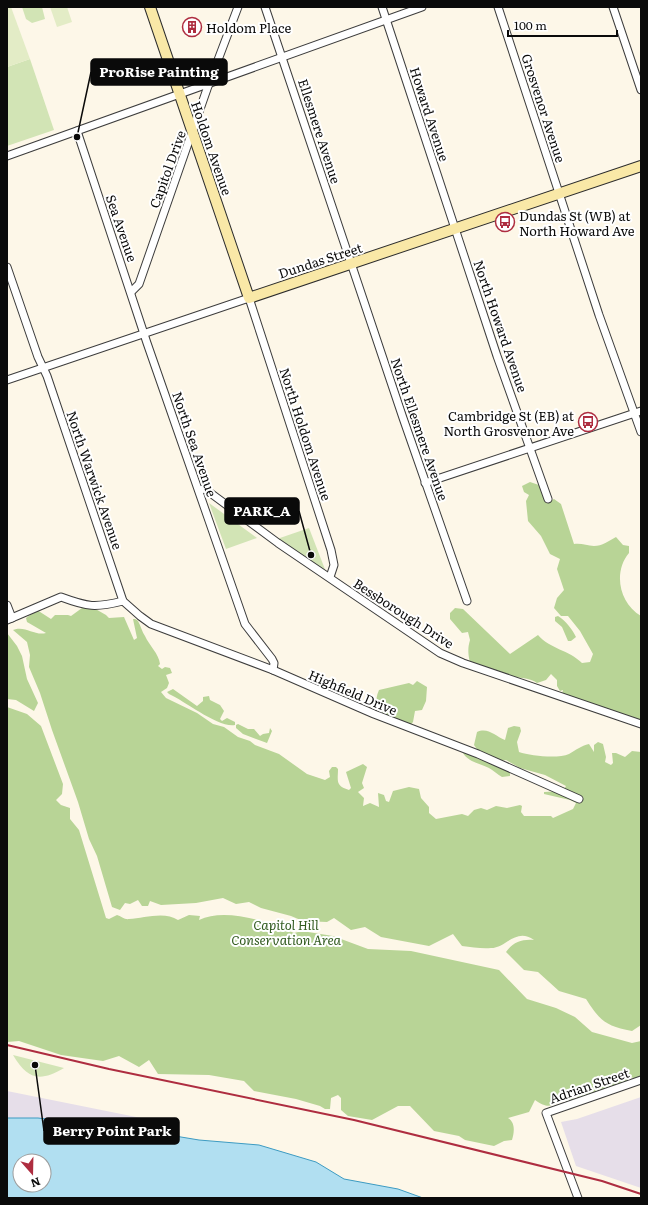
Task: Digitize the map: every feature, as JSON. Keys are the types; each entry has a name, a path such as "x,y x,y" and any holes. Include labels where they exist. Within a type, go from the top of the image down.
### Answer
{"street":[{"name":"Holdom Avenue","path":"150,7 249,298"},
{"name":"Capitol Drive","path":"131,292 139,284 238,7"},
{"name":"Ellesmere Avenue","path":"265,7 283,56 351,263"},
{"name":"Howard Avenue","path":"382,7 455,229"},
{"path":"7,156 422,7"},
{"name":"Grosvenor Avenue","path":"498,7 599,315 638,412 641,432"},
{"path":"613,7 641,90"},
{"name":"Sea Avenue","path":"77,131 144,333"},
{"name":"Dundas Street","path":"7,380 641,166"},
{"name":"North Howard Avenue","path":"455,229 497,356 548,499"},
{"name":"North Ellesmere Avenue","path":"351,263 467,601"},
{"name":"North Warwick Avenue","path":"7,267 123,601"},
{"name":"North Holdom Avenue","path":"249,298 331,550 334,565 330,577"},
{"name":"North Sea Avenue","path":"144,333 245,624 272,659 274,663 273,670"},
{"path":"426,483 638,412"},
{"name":"Bessborough Drive","path":"199,490 205,489 278,543 440,653 463,663 641,724"},
{"path":"7,605 9,619 61,597 84,605 100,606 123,601"},
{"name":"Highfield Drive","path":"123,601 151,624 273,670 374,714 478,754 579,799"},
{"name":"Adrian Street","path":"578,1198 546,1113 641,1080"}],"shaded area":[{"path":"7,1091 176,1125 158,1198 7,1198"},
{"path":"641,1097 641,1188 576,1166 561,1122 577,1119"}],"green space":[{"path":"7,7 11,7 30,59 7,67"},
{"path":"22,7 42,7 45,19 32,23 26,19"},
{"path":"50,7 67,7 72,22 57,27"},
{"path":"30,59 54,130 7,146 7,67"},
{"path":"530,482 539,485 544,498 548,502 554,499 561,504 574,544 597,546 616,537 623,545 629,546 629,553 621,569 620,578 623,595 634,610 641,616 641,720 630,716 620,718 612,710 601,712 562,694 563,690 560,691 557,686 557,680 551,674 546,680 537,683 520,678 498,676 479,671 472,666 469,658 468,649 470,640 468,632 462,633 450,619 450,613 455,608 463,609 510,654 538,635 543,640 571,655 582,663 590,662 593,654 580,631 568,616 561,616 554,608 557,598 564,590 557,569 560,559 550,554 541,536 528,521 526,501 529,495 524,492 522,486"},
{"path":"209,503 257,538 226,549"},
{"path":"309,528 326,572 277,539"},
{"path":"92,607 109,618 124,617 134,640 137,638 133,619 138,621 158,657 160,664 158,666 162,669 165,667 170,668 172,673 166,675 169,683 167,688 161,692 166,698 197,713 213,724 224,727 238,737 279,754 307,774 325,780 330,777 329,771 332,767 336,767 338,769 339,785 349,790 351,788 346,772 363,764 367,767 362,783 364,788 358,792 364,798 363,806 370,803 379,807 378,793 384,795 386,801 389,802 393,791 409,787 419,789 421,798 429,807 429,813 436,819 462,814 468,816 474,810 481,808 487,810 496,806 507,808 520,805 522,806 521,812 524,816 551,816 553,818 573,809 576,803 570,800 544,794 544,792 563,791 566,786 545,775 520,768 506,760 492,759 480,752 474,745 477,732 481,731 488,731 505,740 508,728 514,726 520,727 521,731 517,742 519,752 537,756 564,756 589,744 594,752 594,745 598,742 603,744 606,757 605,762 611,765 613,763 612,753 625,757 632,751 641,752 641,1025 632,1031 616,1027 604,1021 595,1013 586,999 559,991 538,972 524,970 506,952 518,942 534,940 528,937 516,937 502,945 484,948 462,946 453,934 429,946 381,937 365,927 351,930 334,918 327,922 303,921 291,916 261,908 249,902 236,904 223,898 196,903 161,905 150,901 148,906 142,906 138,900 130,904 125,903 120,910 112,907 97,856 89,839 78,802 40,693 29,667 30,655 27,642 13,630 22,629 42,634 46,633 27,622 26,618 37,610 51,619 55,615 71,616 82,608"},
{"path":"558,616 564,620 573,631 576,637 571,641 568,641 562,627 555,621 555,617"},
{"path":"7,633 17,646 22,656 27,679 38,703 34,711 16,700 7,699"},
{"path":"417,681 427,687 426,701 422,710 415,711 413,722 407,729 388,718 379,710 377,698 379,690 409,683 413,685"},
{"path":"173,689 197,706 203,701 203,697 209,696 210,700 220,705 224,711 220,719 222,721 227,718 235,722 235,725 228,725 211,718 167,692"},
{"name":"Capitol Hill Conservation Area","path":"7,707 27,714 41,726 63,784 62,794 56,800 61,805 70,808 70,819 79,830 106,918 109,919 117,915 128,919 161,915 173,917 178,920 189,915 200,916 199,920 210,916 234,916 273,924 294,933 302,931 333,936 368,949 411,951 499,970 527,999 556,1008 575,1017 592,1032 632,1043 641,1041 641,1080 630,1077 624,1088 606,1093 597,1091 578,1098 574,1095 573,1100 550,1106 541,1104 535,1100 529,1112 508,1118 511,1120 513,1125 514,1131 512,1140 504,1141 494,1146 465,1140 459,1136 434,1131 410,1106 398,1106 372,1120 348,1116 341,1110 341,1098 338,1095 331,1098 330,1109 325,1109 320,1106 296,1099 254,1091 244,1081 209,1075 158,1074 149,1060 139,1067 119,1056 103,1061 61,1055 19,1041 7,1042"},
{"path":"238,724 248,729 254,729 260,736 269,733 270,728 272,731 267,743 243,734 236,728 236,725"},
{"path":"466,752 510,772 510,776 502,777 489,768 471,761 463,753"},
{"path":"13,1055 64,1068 41,1077 35,1076 24,1070"}],"water":[{"path":"7,1118 38,1118 72,1122 85,1126 145,1131 199,1140 259,1145 316,1162 344,1179 398,1189 423,1198 7,1198"}],"railway":[{"path":"7,1045 109,1069 354,1120 602,1181 641,1194"}],"place":[{"name":"Holdom Place","path":"192,27"},
{"name":"ProRise Painting","path":"77,137"},
{"name":"Dundas St (WB) at North Howard Ave","path":"505,222"},
{"name":"Cambridge St (EB) at North Grosvenor Ave","path":"588,422"},
{"name":"PARK_A","path":"311,555"},
{"name":"Berry Point Park","path":"35,1065"}]}
